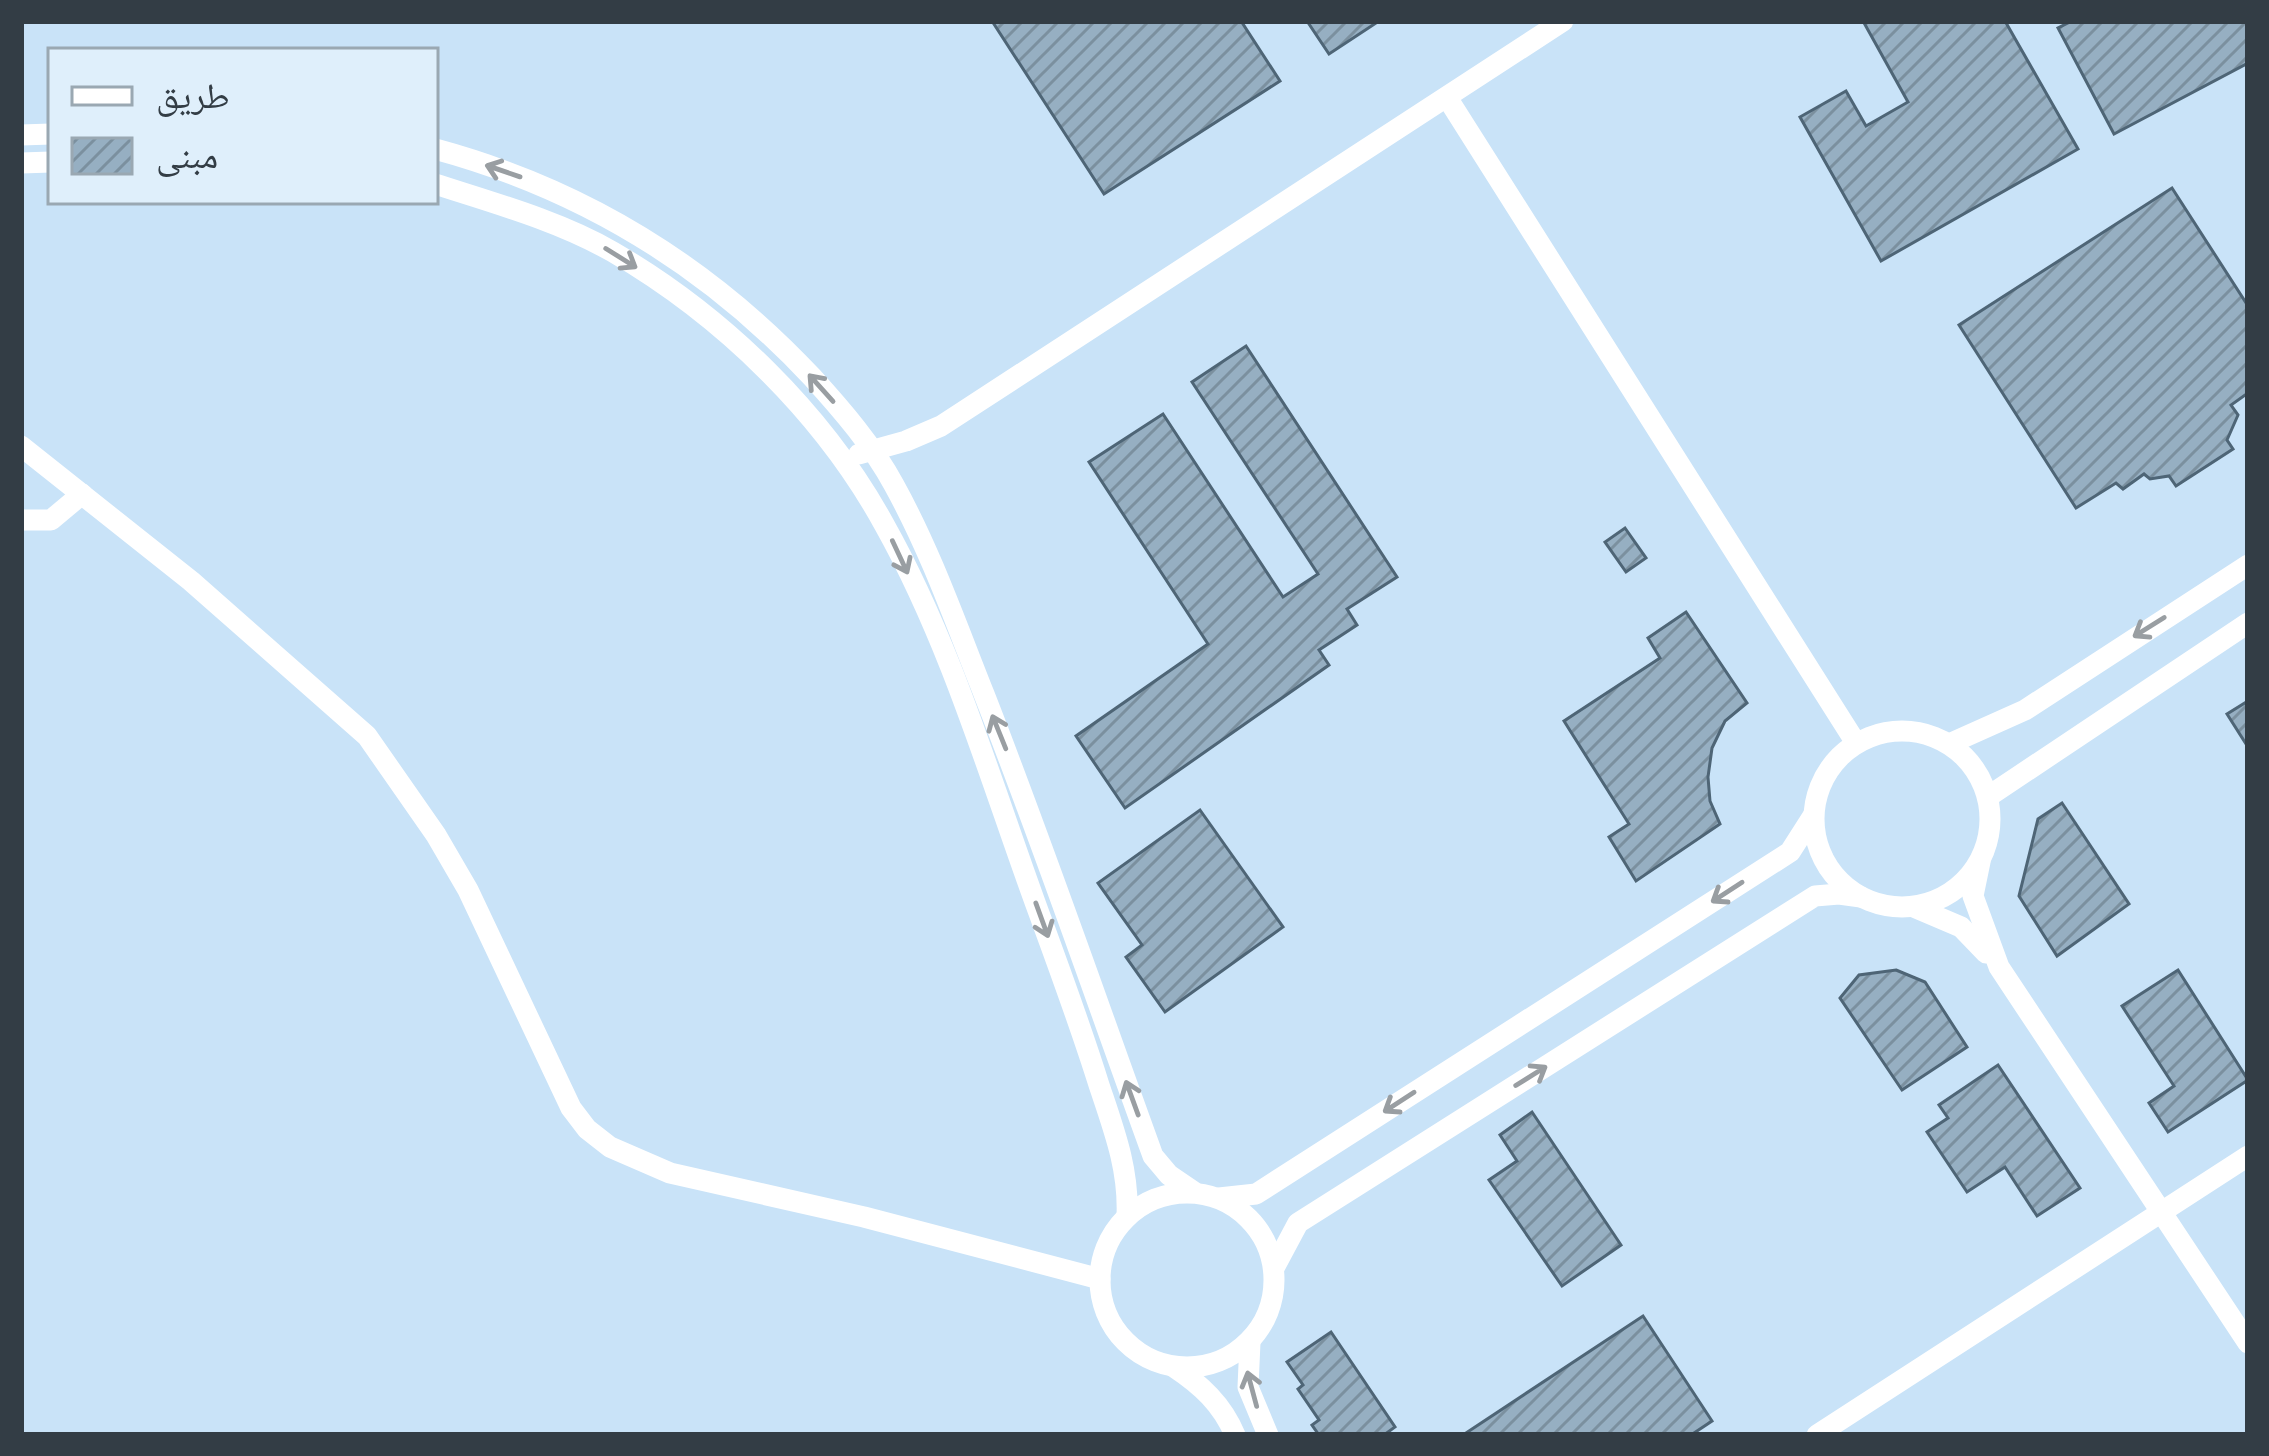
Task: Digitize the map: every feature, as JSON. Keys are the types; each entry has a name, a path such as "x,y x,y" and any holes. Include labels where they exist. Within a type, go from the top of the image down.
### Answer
{"street":[{"path":"841,457 872,452 941,426 1563,21"},
{"path":"1448,99 1856,742"},
{"path":"438,150 515,175 610,219 674,256 732,298 780,343 851,422 927,550 1011,762 1154,1156 1168,1175 1194,1192"},
{"path":"438,185 612,251 731,338 841,457 886,527 926,612 1003,811 1122,1155 1128,1181 1127,1216"},
{"path":"21,446 273,650 367,736 468,890 571,1108 610,1147 670,1173 864,1217 1100,1279"},
{"path":"21,520 51,520 82,494"},
{"path":"1949,744 2025,710 2248,565"},
{"path":"1989,796 2248,623"},
{"path":"1219,1198 1256,1194 1790,852 1813,817 1818,790 1838,757 1879,732 1916,730 1949,744 1980,776 1989,796 1989,837 1972,896 1999,967"},
{"path":"1813,817 1825,863 1861,897"},
{"path":"1268,1435 1248,1387 1250,1342 1269,1307 1274,1268 1298,1223 1815,896 1839,893 1886,906 1914,907 1936,901 1962,884 1980,862"},
{"path":"1914,907 1961,927 1999,967 2248,1343"},
{"path":"1817,1435 2248,1156"},
{"path":"1235,1435 1201,1384 1129,1345 1103,1304 1100,1279 1112,1235 1127,1216 1147,1202 1194,1192 1243,1210 1257,1227 1274,1268"},
{"path":"1173,1366 1214,1363 1250,1342"}],"building":[{"path":"992,21 1241,21 1280,81 1104,194"},
{"path":"1307,21 1379,21 1329,54"},
{"path":"1863,21 2005,21 2078,149 1881,261 1800,117 1846,91 1866,126 1908,102"},
{"path":"2072,21 2248,21 2248,63 2114,134 2058,28"},
{"path":"2172,188 2248,306 2248,393 2231,405 2238,415 2227,440 2233,449 2176,486 2169,476 2150,479 2144,474 2123,489 2116,483 2076,508 1959,325"},
{"path":"1246,346 1397,577 1347,609 1357,625 1319,650 1329,665 1125,808 1076,736 1208,644 1089,462 1163,414 1283,597 1318,574 1192,382"},
{"path":"1625,528 1646,558 1626,572 1605,542"},
{"path":"1686,612 1747,703 1725,721 1712,748 1710,801 1720,824 1636,881 1609,837 1629,824 1564,721 1660,658 1648,638"},
{"path":"2248,701 2248,747 2227,714"},
{"path":"2062,803 2129,904 2057,956 2019,896 2038,819"},
{"path":"1200,810 1283,927 1165,1012 1126,957 1142,945 1098,883"},
{"path":"1896,970 1925,982 1967,1047 1902,1090 1840,998 1859,975"},
{"path":"2178,970 2248,1080 2168,1132 2149,1103 2174,1086 2122,1006"},
{"path":"1998,1065 2080,1188 2037,1216 2005,1167 1967,1192 1927,1132 1948,1118 1939,1105"},
{"path":"1532,1112 1621,1245 1562,1286 1489,1180 1517,1161 1500,1135"},
{"path":"1643,1316 1712,1421 1691,1435 1463,1435"},
{"path":"1331,1332 1395,1427 1384,1435 1319,1435 1312,1425 1319,1420 1287,1362"}]}
